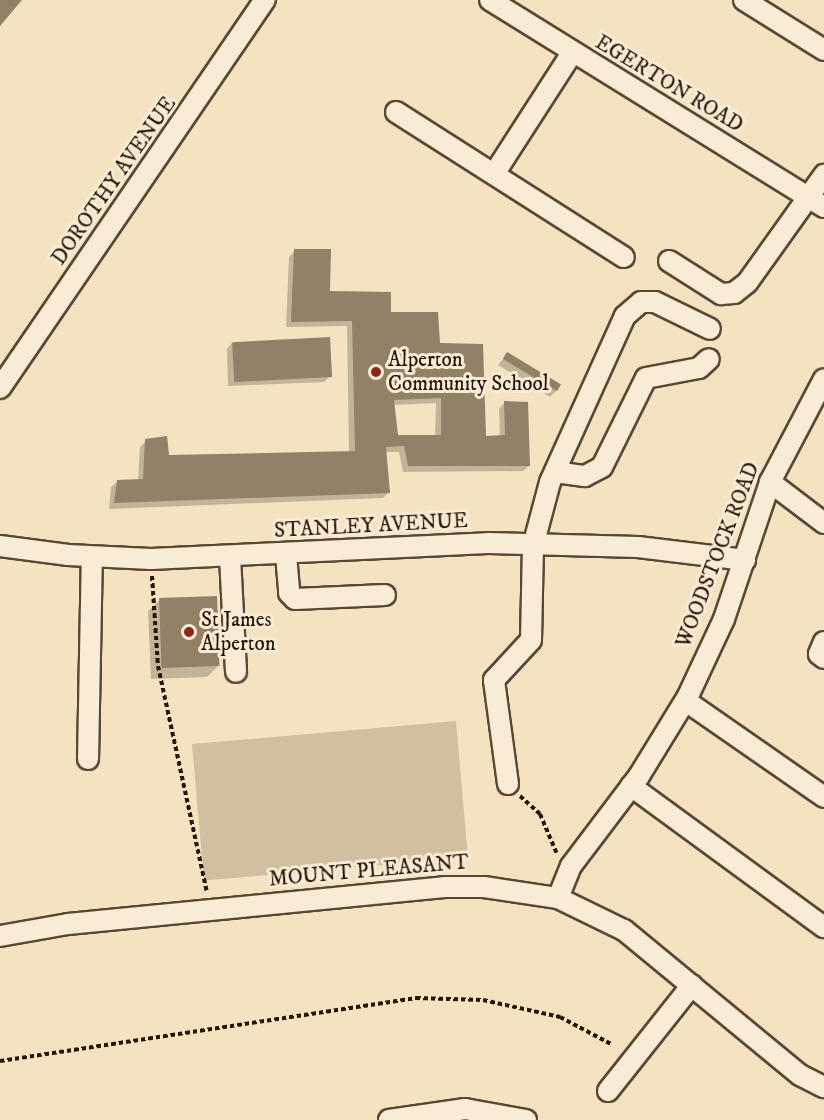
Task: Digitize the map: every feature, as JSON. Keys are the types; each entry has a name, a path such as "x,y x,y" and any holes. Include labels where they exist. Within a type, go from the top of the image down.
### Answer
{"street":[{"name":"DOROTHY AVENUE","path":"0,388 205,94 265,0"},
{"name":"EGERTON ROAD","path":"490,0 572,53 816,202"},
{"path":"744,0 824,50"},
{"path":"494,174 572,53"},
{"path":"396,112 624,257"},
{"path":"669,261 721,294 734,293 747,284 816,202 824,175"},
{"path":"508,784 494,680 531,640 533,546 555,472 625,316 641,303 655,302 710,329"},
{"path":"555,472 585,476 602,467 646,378 699,368 709,359"},
{"name":"WOODSTOCK ROAD","path":"558,898 571,866 631,786 686,701 724,619 770,482 824,379"},
{"path":"770,482 824,523"},
{"name":"STANLEY AVENUE","path":"0,546 92,557 151,559 286,555 488,543 638,547 745,560"},
{"path":"286,555 289,593 295,599 385,595"},
{"path":"88,759 92,557"},
{"path":"230,557 236,672"},
{"path":"824,642 819,654 824,658"},
{"path":"686,701 824,796"},
{"path":"631,786 824,927"},
{"name":"MOUNT PLEASANT","path":"0,936 211,909 444,887 484,886 558,898 624,930 800,1075 824,1087"},
{"path":"608,1091 692,985"},
{"path":"389,1120 465,1108 526,1120"}],"path":[{"path":"151,559 158,666 211,909"},
{"path":"508,784 540,814 558,856 571,866"},
{"path":"0,1061 416,998 483,1000 560,1017 611,1044"}],"shaded area":[{"path":"456,721 468,857 204,881 192,744"}],"building":[{"path":"0,0 22,0 0,26"},
{"path":"294,249 331,249 330,291 391,292 391,312 438,312 440,343 483,344 486,436 505,435 504,401 528,402 530,466 408,466 404,446 386,447 390,493 114,503 117,480 143,479 145,439 167,436 169,455 355,451 352,321 291,322","holes":["441,398 441,435 398,435 394,400"]},
{"path":"330,337 332,377 234,382 232,342"},
{"path":"507,352 561,384 557,391 503,359"},
{"name":"St James Alperton","path":"217,596 219,666 161,668 159,598"}],"place":[{"name":"Alperton Community School","path":"376,372"},
{"name":"St James Alperton","path":"189,632"}]}
